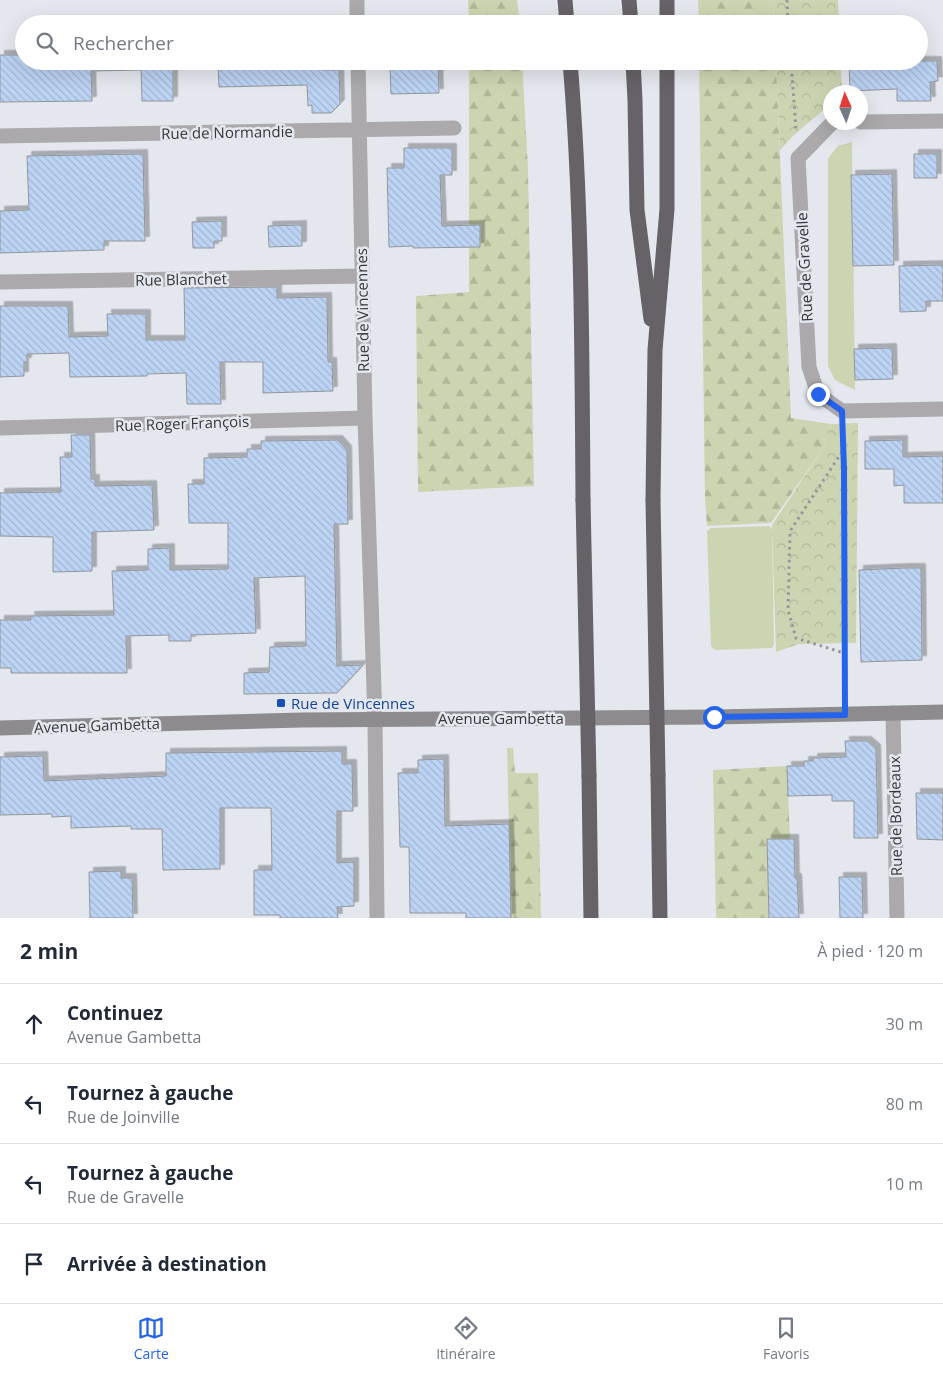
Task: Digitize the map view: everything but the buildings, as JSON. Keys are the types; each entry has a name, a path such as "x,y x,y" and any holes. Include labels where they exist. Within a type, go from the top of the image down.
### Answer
{"highway":[{"path":"565,0 566,15"},
{"path":"629,0 630,15"},
{"path":"667,0 667,15"},
{"path":"571,70 581,296 591,918"},
{"path":"633,70 637,210 655,350"},
{"path":"660,918 653,500 655,350 667,209 667,70"}],"street":[{"path":"357,0 357,15"},
{"name":"Rue de Vincennes","path":"358,70 364,418 375,719 377,918"},
{"path":"868,122 943,120"},
{"name":"Rue de Normandie","path":"0,136 454,128"},
{"path":"798,158 825,130"},
{"name":"Rue de Gravelle","path":"798,158 809,367 818,394 842,411"},
{"name":"Rue Blanchet","path":"0,282 362,276"},
{"path":"842,411 943,409"},
{"name":"Rue Roger François","path":"0,428 364,418"},
{"name":"Avenue Gambetta","path":"0,728 302,720 714,717 943,712"},
{"name":"Rue de Bordeaux","path":"893,714 897,918"}],"path":[{"path":"786,0 787,15"},
{"path":"792,70 798,158"},
{"path":"842,411 845,715"},
{"path":"843,452 790,531 788,610 796,638 844,653"}],"green space":[{"path":"468,0 517,0 519,15 469,15"},
{"path":"698,0 773,0 774,15 699,15"},
{"path":"773,0 838,0 839,15 774,15"},
{"path":"469,70 523,70 528,168 534,486 418,492 416,296 469,292"},
{"path":"699,70 776,70 791,418 831,424 824,447 771,523 707,526 705,498"},
{"path":"776,70 841,70 842,85 823,85 823,111 795,134 780,150"},
{"path":"852,142 855,390 835,380 828,366 828,158 838,146"},
{"path":"858,423 856,643 799,644 776,652 772,525 824,447 831,424"},
{"path":"769,526 772,528 774,644 772,648 715,650 711,646 707,531 711,528"},
{"path":"507,748 513,748 515,773 538,773 541,918 511,918"},
{"path":"787,766 790,839 767,839 769,918 716,918 713,770"}],"place":[{"name":"Rue de Vincennes","path":"281,703"}],"route":[{"path":"714,717 845,715 842,411 818,394"}]}
